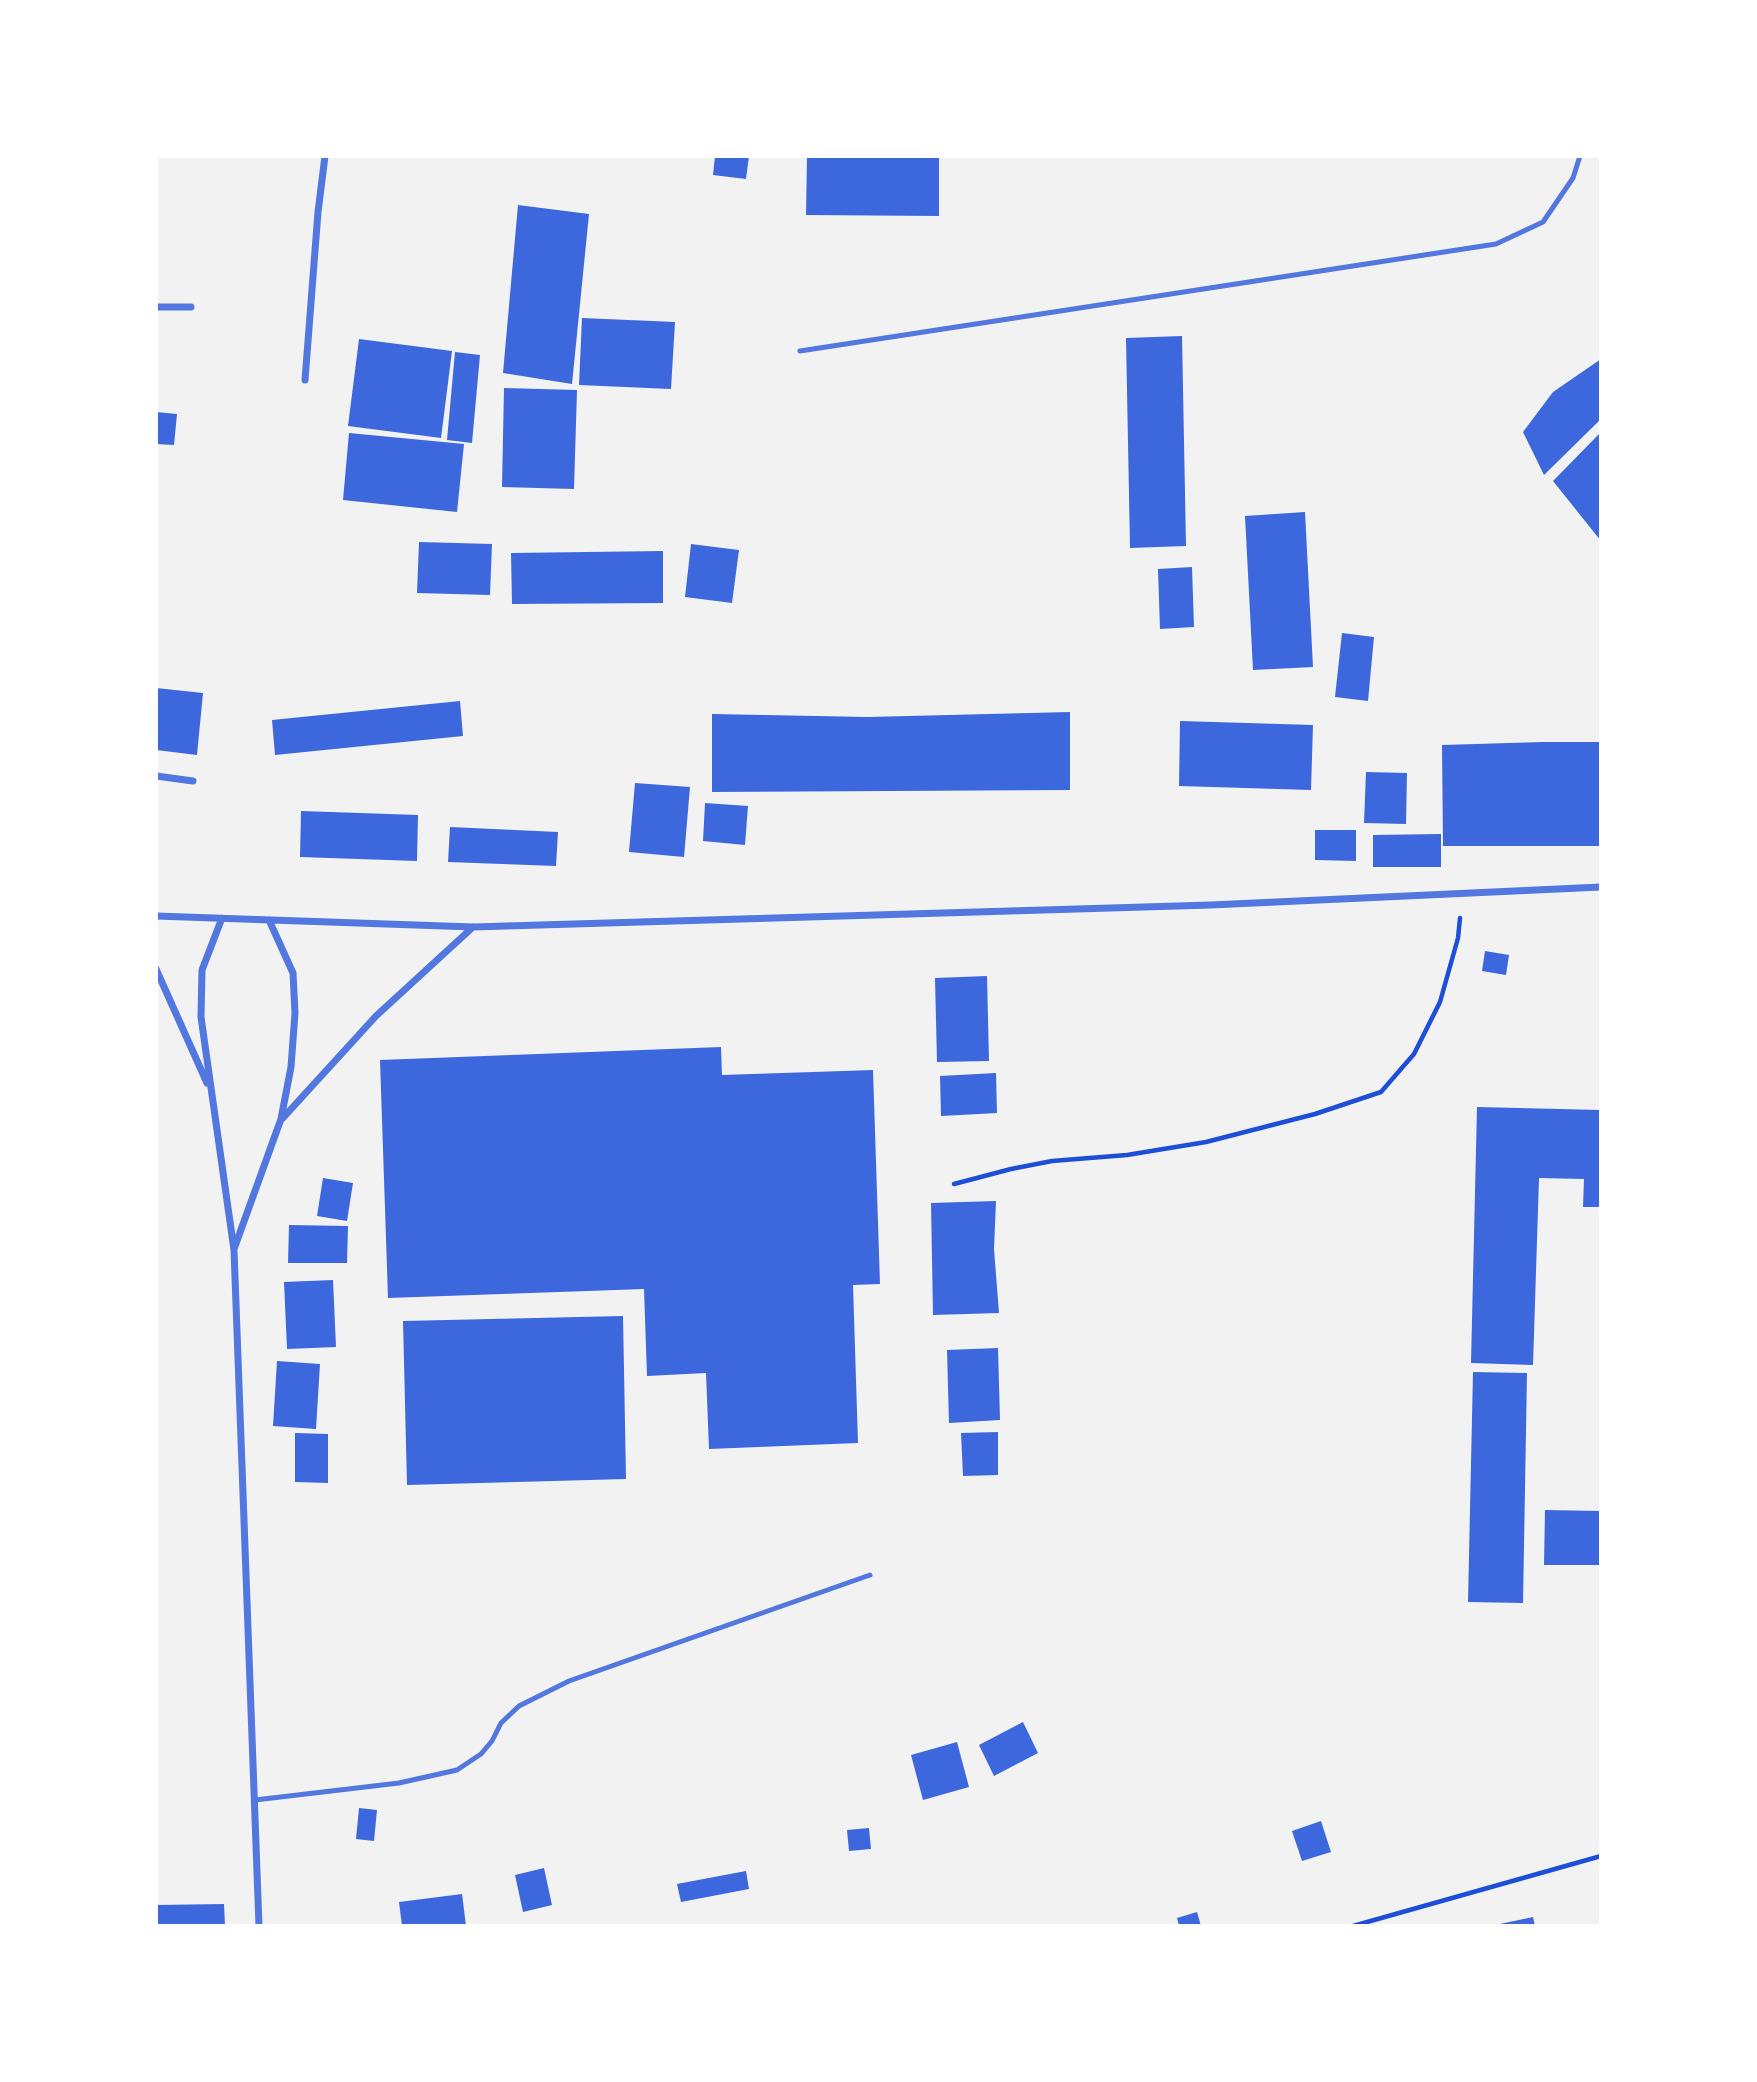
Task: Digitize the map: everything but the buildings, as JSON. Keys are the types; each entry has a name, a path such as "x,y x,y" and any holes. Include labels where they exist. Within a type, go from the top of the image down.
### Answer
{"street":[{"path":"305,380 325,156"},
{"path":"156,307 191,307"},
{"path":"156,776 193,781"},
{"path":"156,916 473,927 1211,905 1601,887"},
{"path":"222,918 202,970 201,1017 234,1250 259,1926"},
{"path":"234,1250 281,1119 291,1067 295,1013 293,973 269,920"},
{"path":"281,1119 376,1016 473,927"},
{"path":"156,969 211,1091"}],"lane":[{"path":"800,351 1496,244 1543,222 1573,178 1580,156"},
{"path":"255,1800 399,1783 457,1770 481,1754 492,1741 501,1723 519,1706 569,1681 870,1575"}],"path":[{"path":"954,1184 1052,1161 1127,1155 1206,1142 1315,1114 1381,1092 1414,1054 1440,1002 1458,938 1464,893"},
{"path":"1353,1926 1601,1856"}]}
